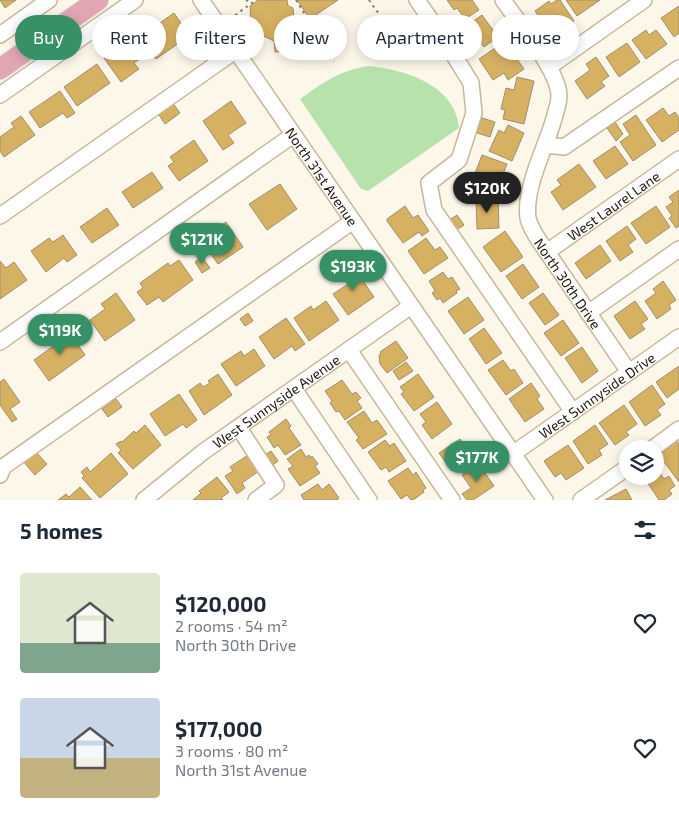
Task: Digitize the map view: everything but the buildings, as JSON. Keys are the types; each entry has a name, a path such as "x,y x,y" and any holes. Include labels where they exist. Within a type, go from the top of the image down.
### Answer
{"main road":[{"path":"0,69 98,0"}],"street":[{"path":"0,35 49,0"},
{"path":"0,96 135,0"},
{"name":"North 31st Avenue","path":"201,0 211,15"},
{"path":"416,0 444,39 470,83 474,113 459,160 429,183 434,210 573,412"},
{"path":"548,67 644,0"},
{"name":"North 30th Drive","path":"511,3 548,67 556,83 559,96 546,145 529,189 528,221 536,236 629,372"},
{"path":"0,216 222,60"},
{"name":"North 31st Avenue","path":"241,60 545,500"},
{"path":"546,145 564,147 679,68"},
{"path":"0,342 294,135"},
{"name":"West Laurel Lane","path":"547,252 679,159"},
{"path":"0,475 3,467 352,221"},
{"path":"588,312 679,249"},
{"name":"West Sunnyside Avenue","path":"144,500 203,452 412,306"},
{"name":"West Sunnyside Drive","path":"514,453 679,336"},
{"path":"348,350 452,500"},
{"path":"294,389 369,500"},
{"path":"239,428 276,485 256,500"},
{"path":"664,441 679,430"},
{"path":"581,500 619,473"}],"path":[{"path":"246,0 254,1"},
{"path":"296,0 334,61"},
{"path":"369,0 380,15"},
{"path":"235,15 254,1"}],"green space":[{"path":"368,66 397,71 412,76 438,90 449,101 456,113 459,128 368,191 361,189 300,99 324,82 340,74"}]}
